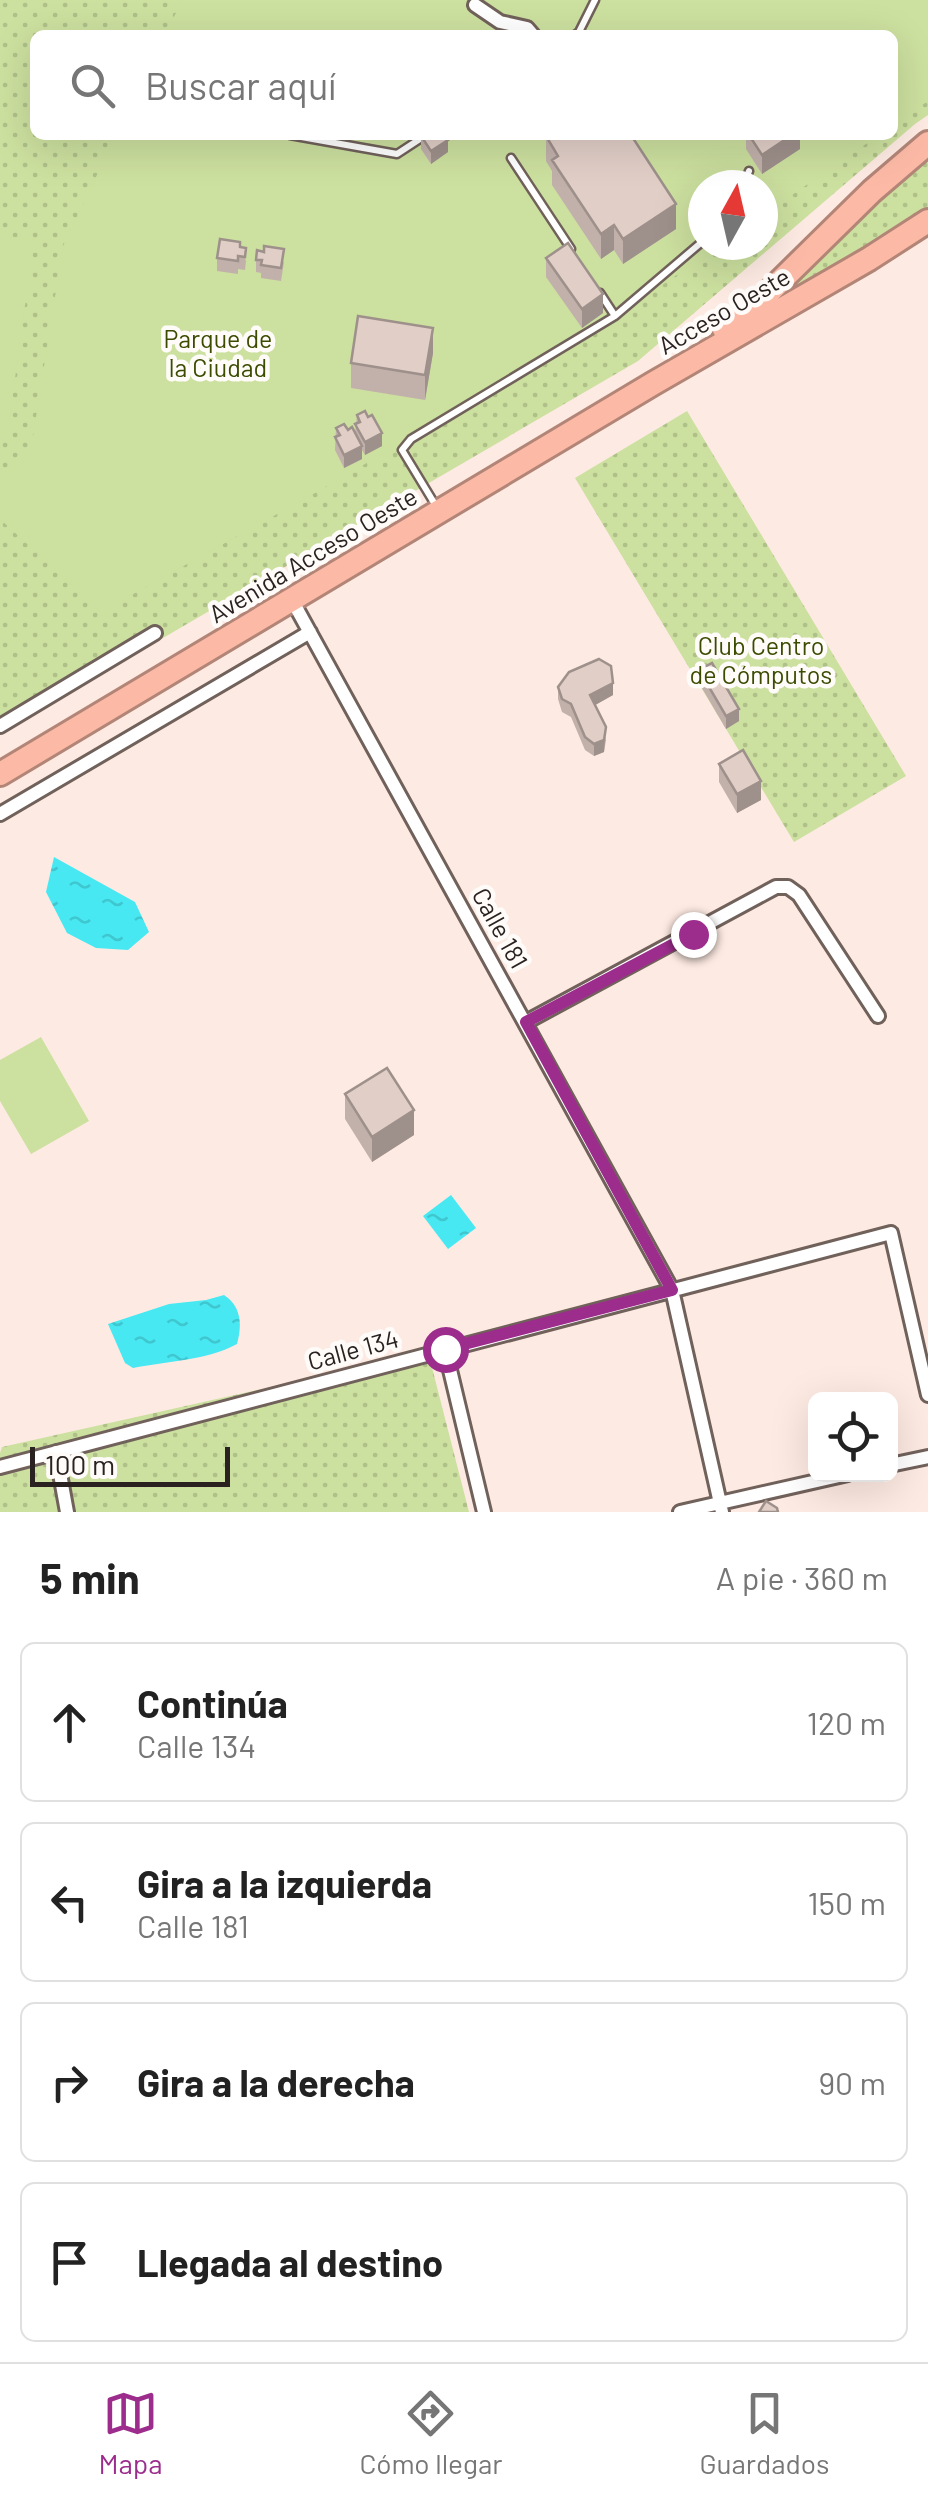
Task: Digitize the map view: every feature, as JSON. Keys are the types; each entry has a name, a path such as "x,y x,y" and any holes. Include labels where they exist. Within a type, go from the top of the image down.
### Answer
{"highway":[{"name":"Acceso Oeste","path":"654,384 756,305 872,191 928,143"},
{"name":"Acceso Oeste","path":"654,384 928,222"},
{"name":"Avenida Acceso Oeste","path":"0,774 654,384"}],"street":[{"path":"475,5 500,22 529,30"},
{"name":"Calle 181","path":"292,600 672,1290 721,1508"},
{"path":"0,814 310,632"},
{"path":"0,726 155,634"},
{"path":"526,1022 776,887 788,887 799,895 878,1016"},
{"name":"Calle 134","path":"0,1467 891,1233 928,1395"},
{"path":"445,1349 484,1512"},
{"path":"56,1452 67,1512"},
{"path":"898,1463 928,1456"},
{"path":"680,1512 721,1508 818,1482"}],"lane":[{"path":"580,30 595,0"},
{"path":"318,140 397,154 418,140"},
{"path":"511,158 574,253"},
{"path":"440,512 402,450 412,439 615,316 688,254"},
{"path":"594,284 615,316"}],"green space":[{"name":"Parque de la Ciudad","path":"0,0 928,0 928,115 898,139 898,30 30,30 30,140 896,140 778,241 778,170 688,170 688,260 756,260 638,361 0,733"},
{"path":"183,0 928,0 928,101 898,122 898,30 167,30"},
{"name":"Parque de la Ciudad","path":"114,140 872,140 778,205 778,170 688,170 688,260 698,260 622,313 324,488 101,612 0,519 0,482 30,455 63,246"},
{"path":"928,151 928,211 758,317"},
{"path":"0,235 34,240 7,437 0,436"},
{"name":"Club Centro de Cómputos","path":"687,411 906,776 794,842 575,478"},
{"path":"41,1037 89,1121 31,1154 0,1101 0,1060"},
{"path":"428,1352 469,1512 0,1512 2,1447"}],"water":[{"path":"54,857 135,902 149,932 128,950 96,948 67,933 46,892"},
{"path":"451,1195 476,1228 448,1249 423,1216"},
{"path":"224,1295 239,1317 237,1344 186,1360 133,1368 125,1363 108,1324 169,1304"}],"building":[{"path":"424,140 448,140 431,151"},
{"path":"548,140 634,140 676,204 623,239 614,225 601,234 552,160 558,156"},
{"path":"752,140 784,140 762,155"},
{"path":"220,239 240,242 240,247 246,248 245,257 238,256 238,261 217,258"},
{"path":"568,243 603,294 582,309 546,258"},
{"path":"264,246 284,249 281,268 261,265 262,260 256,260 257,250 264,252"},
{"path":"358,316 433,328 425,375 351,363"},
{"path":"365,411 368,417 372,415 382,433 365,442 355,424 360,422 357,415"},
{"path":"344,424 348,430 352,427 362,446 344,455 335,437 340,435 336,428"},
{"path":"599,659 611,666 613,683 590,695 606,727 604,740 594,744 585,737 571,704 562,699 558,687 569,672"},
{"path":"712,663 739,709 726,716 699,670"},
{"path":"743,750 761,781 737,794 719,764"},
{"path":"387,1068 414,1110 372,1137 345,1094"},
{"path":"766,1501 777,1508 778,1512 759,1512"}],"route":[{"path":"445,1349 672,1290 526,1022 693,934"}]}
